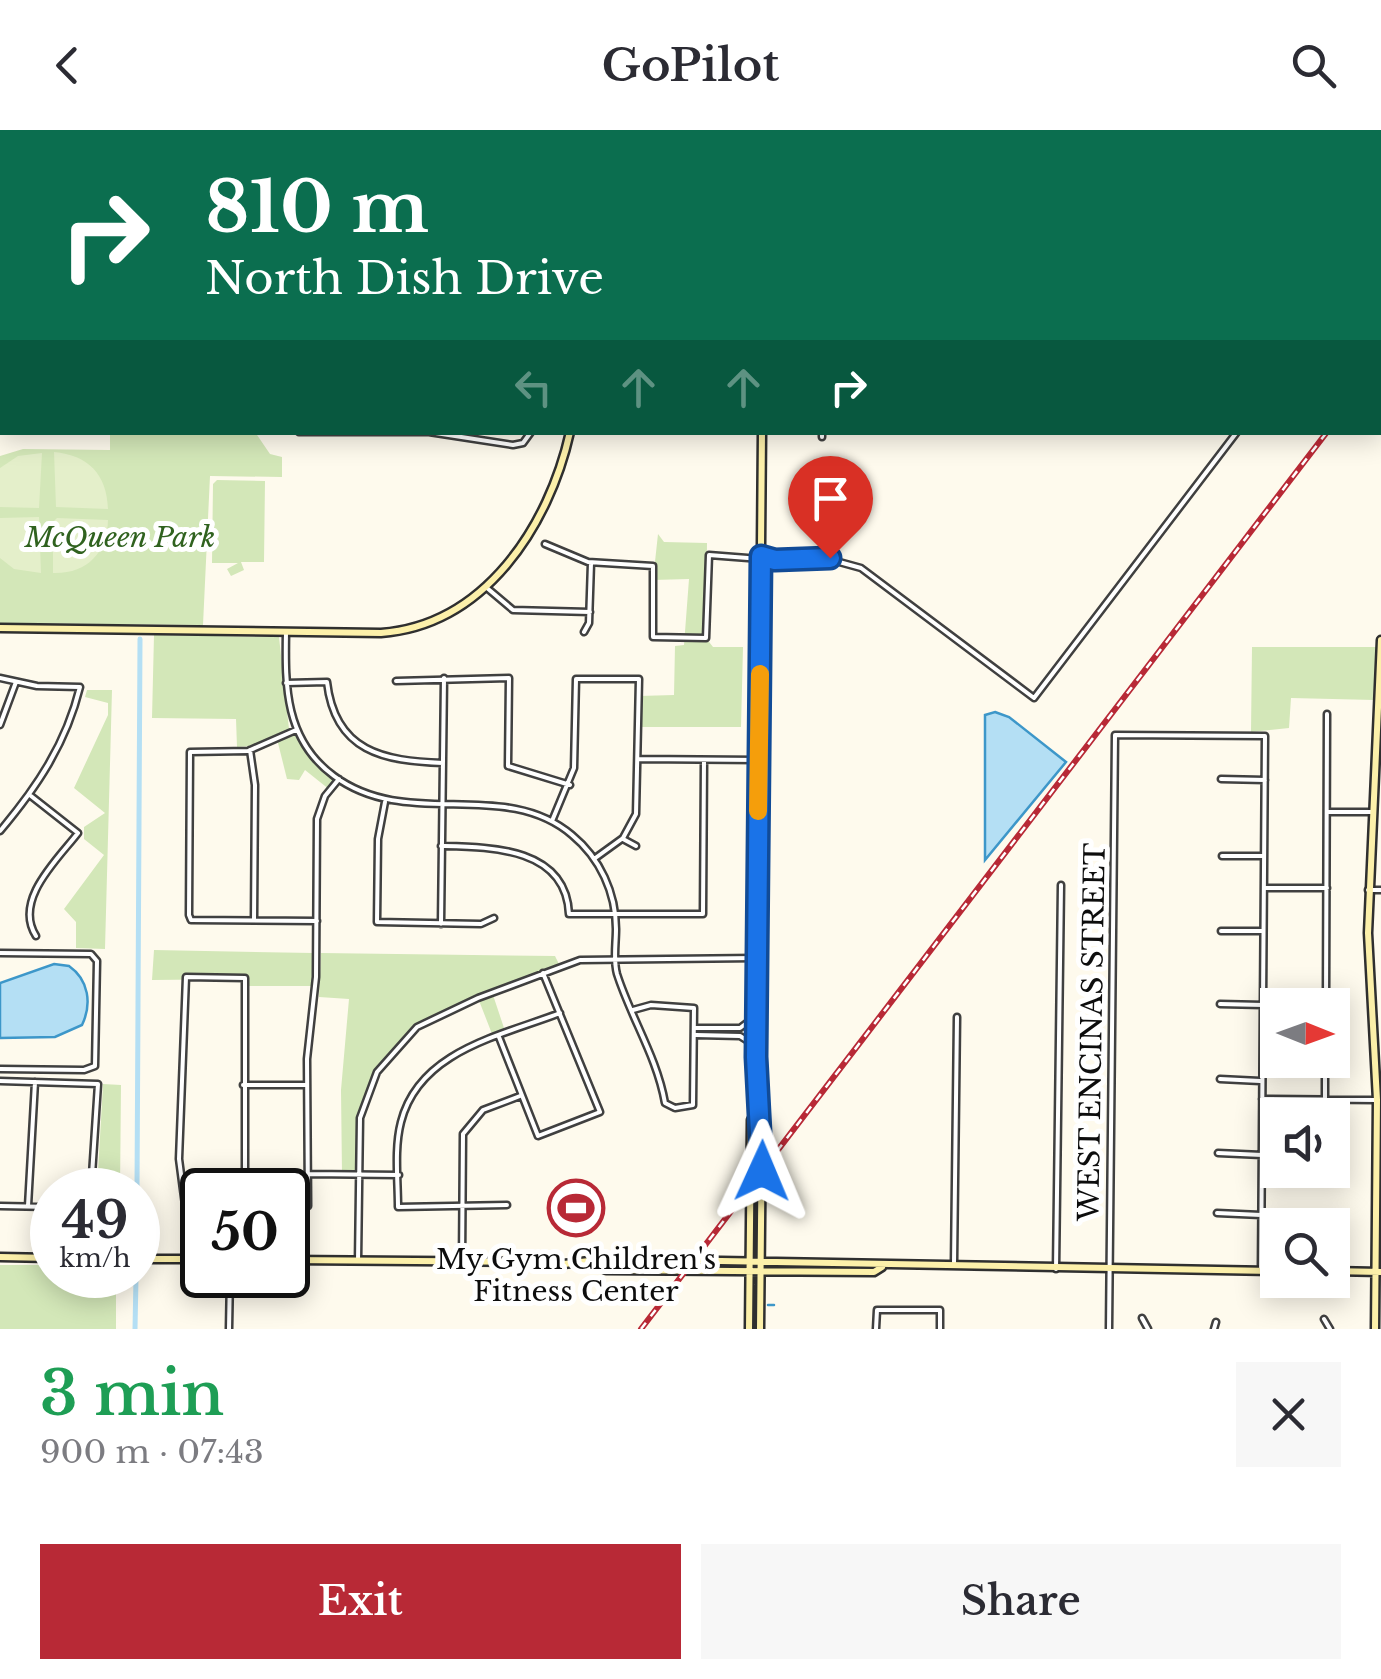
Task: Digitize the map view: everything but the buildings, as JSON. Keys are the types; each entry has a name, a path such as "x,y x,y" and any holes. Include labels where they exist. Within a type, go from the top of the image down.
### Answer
{"main road":[{"path":"0,628 406,630 440,619 487,588 526,537 557,474 569,435"},
{"path":"749,1329 751,1120 756,1110 762,435"},
{"path":"1375,1329 1379,1272 1378,1100 1368,890 1381,640"},
{"path":"756,1110 762,1121 760,1329"},
{"path":"0,1257 30,1258"},
{"path":"310,1260 591,1264 606,1259 873,1262 882,1267 1260,1271"},
{"path":"591,1264 606,1270 749,1272 874,1272 882,1267"},
{"path":"1350,1271 1379,1272"}],"street":[{"path":"454,435 523,443 529,435"},
{"path":"546,544 591,562 653,566 653,638 706,638 708,555 761,556 774,552 850,564 880,579 1034,698 1235,435"},
{"path":"584,632 590,612 591,562"},
{"path":"487,588 513,610 590,612"},
{"path":"286,632 285,683 296,730 313,757 352,790 385,802 520,809 569,832 594,859 615,913 615,957 633,1010 666,1102 675,1108 693,1105 694,1008 651,1006 633,1010"},
{"path":"0,678 80,687 63,741 30,795 0,831"},
{"path":"441,924 444,678"},
{"path":"396,681 509,678 508,766 570,784"},
{"path":"552,821 570,784 576,752 576,679 639,678 636,814 622,838 594,859"},
{"path":"0,726 16,682"},
{"path":"285,683 327,682 334,711 368,750 398,761 443,763"},
{"path":"1326,714 1326,988"},
{"path":"296,730 250,750 190,752 190,920 317,921"},
{"name":"WEST ENCINAS STREET","path":"1109,1329 1115,735 1265,736 1265,780"},
{"path":"250,750 255,785 254,920"},
{"path":"638,759 758,760"},
{"path":"442,846 498,847 531,857 556,878 569,914 703,914 704,760"},
{"path":"309,1168 307,1085 317,921 318,811 338,779"},
{"path":"1221,779 1265,780 1263,988"},
{"path":"30,795 78,833 37,886 30,916 36,936"},
{"path":"385,802 378,838 378,922 481,924 494,918"},
{"path":"1328,812 1372,812"},
{"path":"622,838 636,846"},
{"path":"1222,856 1264,856"},
{"path":"1056,1269 1060,885"},
{"path":"1264,888 1327,888"},
{"path":"1368,890 1381,890"},
{"path":"1220,931 1264,932"},
{"path":"0,953 94,956 97,1010 96,1060 92,1069 0,1069"},
{"path":"358,1260 358,1144 365,1097 402,1040 436,1015 580,960 757,958"},
{"path":"499,1037 538,1136 600,1112 544,972"},
{"path":"181,1168 186,978 245,978 245,1168"},
{"path":"1220,1004 1260,1004"},
{"path":"507,1204 398,1208 401,1122 418,1086 450,1056 560,1014"},
{"path":"696,1032 740,1028 756,1016"},
{"path":"954,1268 957,1017"},
{"path":"696,1032 740,1036 756,1046"},
{"path":"1262,1078 1262,1098"},
{"path":"1220,1080 1262,1082"},
{"path":"0,1081 98,1084 92,1168"},
{"path":"0,1206 28,1206 35,1082"},
{"path":"243,1086 307,1085"},
{"path":"462,1263 463,1134 482,1110 522,1096"},
{"path":"1350,1100 1378,1100"},
{"path":"1218,1154 1260,1154"},
{"path":"310,1174 398,1175"},
{"path":"1217,1214 1260,1215"},
{"path":"229,1329 230,1298"},
{"path":"876,1329 877,1310 940,1310 940,1329"},
{"path":"1142,1318 1148,1329"},
{"path":"1324,1319 1330,1329"},
{"path":"1214,1329 1216,1322"}],"green space":[{"name":"McQueen Park","path":"110,435 257,435 270,454 282,457 282,477 210,476 203,625 0,623 0,456 23,449 110,450"},
{"path":"54,452 77,457 93,468 104,486 108,509 56,507"},
{"path":"42,453 39,508 0,507 0,468 18,456"},
{"path":"217,480 265,481 264,562 241,562 244,570 231,576 227,569 238,563 212,563 213,484"},
{"path":"39,517 41,573 14,569 0,558 0,518"},
{"path":"57,518 108,520 99,552 76,570 53,573 53,522"},
{"path":"658,534 664,542 707,543 706,638 713,647 743,647 741,727 639,727 639,696 674,695 675,646 684,645 689,579 653,580"},
{"path":"154,635 279,637 289,729 252,746 237,747 236,719 152,718"},
{"path":"1252,647 1381,647 1381,694 1375,694 1374,700 1291,698 1289,728 1251,732"},
{"path":"87,690 112,690 105,949 76,948 76,922 64,909 104,855 84,839 84,827 105,813 74,788 108,715 108,703 85,697"},
{"path":"296,730 322,767 339,779 330,790 305,770 299,780 287,779 277,739"},
{"path":"154,950 313,953 312,986 245,986 245,979 152,980"},
{"path":"321,953 555,956 560,966 492,992 506,1034 494,1039 478,998 447,1012 401,1044 372,1085 359,1140 358,1174 342,1174 341,1090 349,999 319,997"},
{"path":"103,1084 121,1085 120,1168 98,1168"},
{"path":"0,1265 30,1265 30,1298 116,1298 116,1329 0,1329"}],"water":[{"path":"995,712 1009,717 1066,762 985,860 985,715"},
{"path":"54,964 69,966 85,985 88,1001 82,1025 55,1037 0,1038 0,983"}],"waterway":[{"path":"137,1168 140,639"},
{"path":"135,1329 136,1298"},
{"path":"768,1305 774,1305"}],"railway":[{"path":"641,1329 1325,435"}],"slow traffic":[{"path":"758,811 760,674"}],"place":[{"name":"My Gym Children's Fitness Center","path":"576,1208"}],"route":[{"path":"762,1171 762,1121 756,1110 761,556 775,560 830,558"}]}
